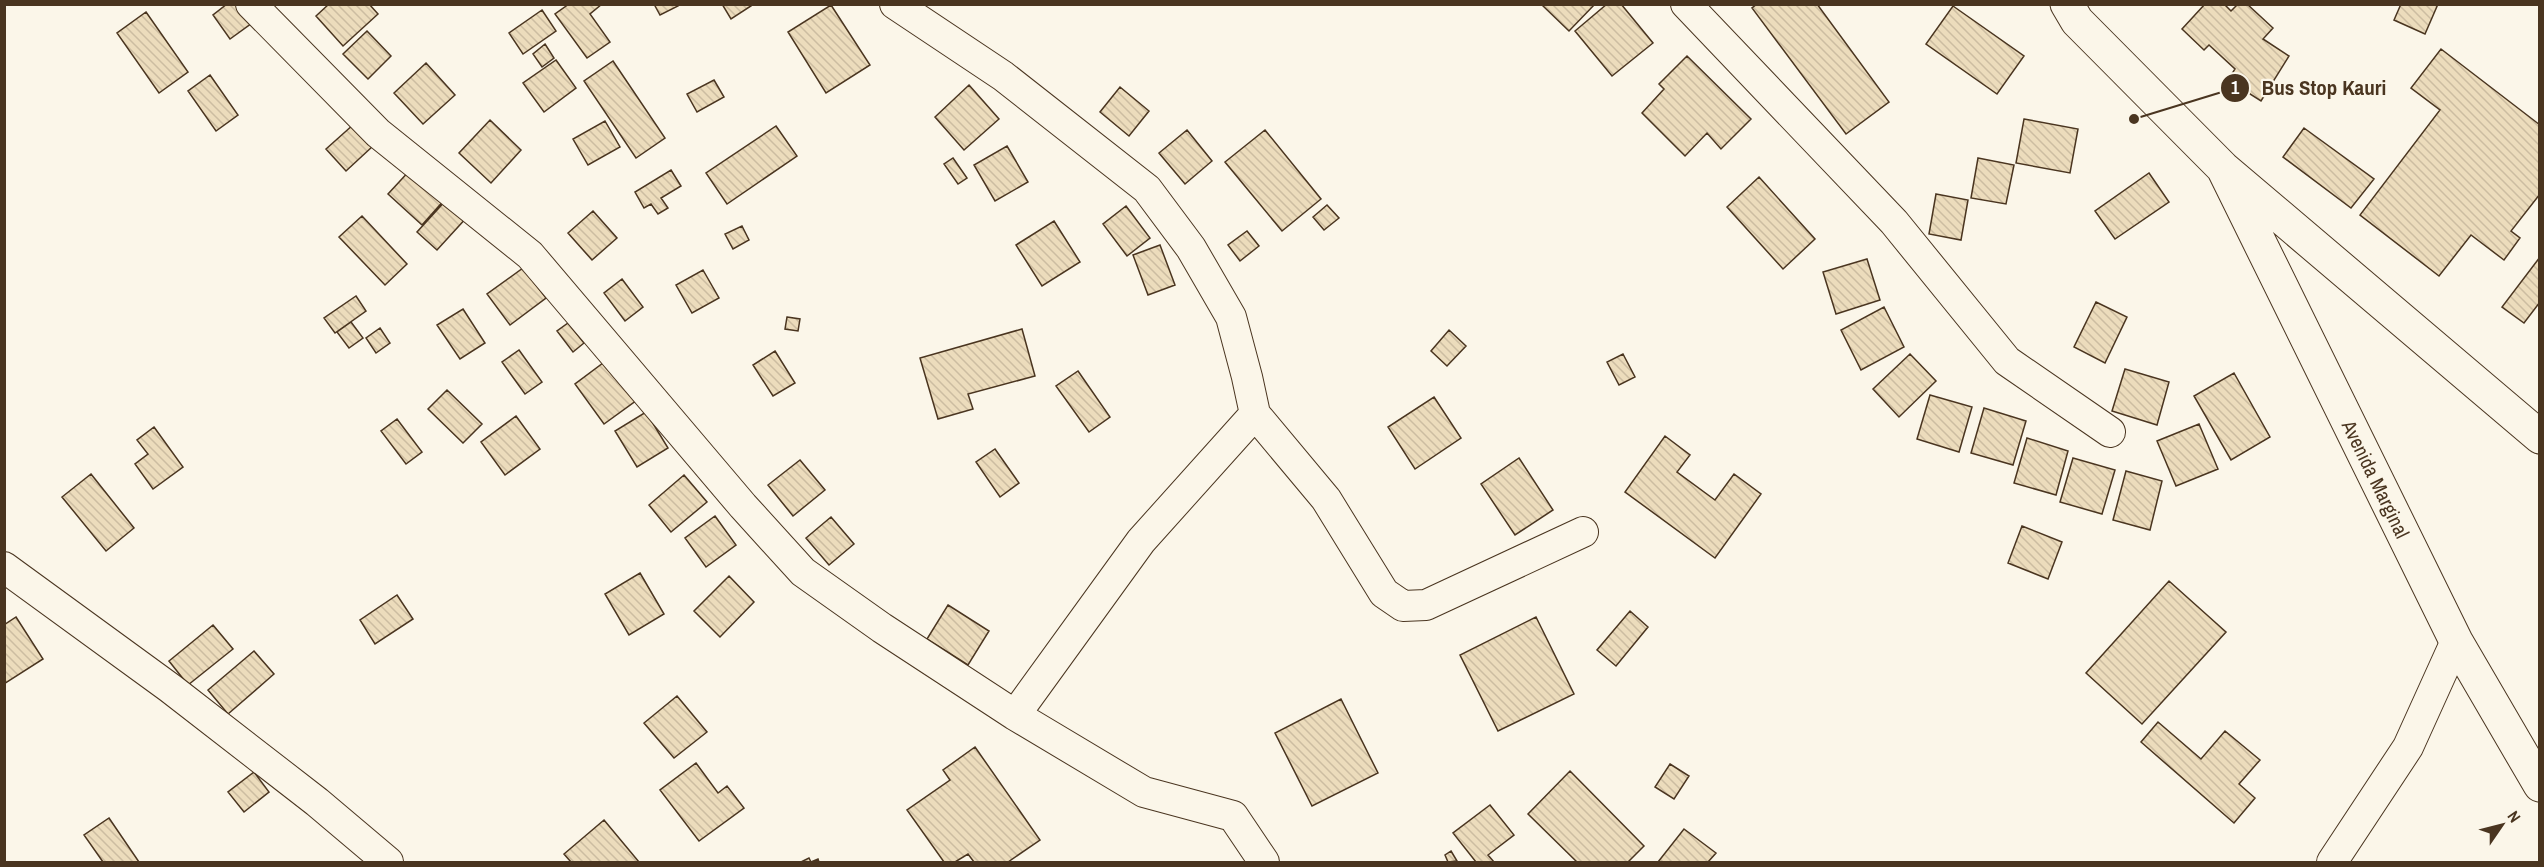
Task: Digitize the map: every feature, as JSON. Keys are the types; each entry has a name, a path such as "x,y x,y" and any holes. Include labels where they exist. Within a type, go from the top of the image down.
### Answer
{"street":[{"path":"251,4 378,133 530,255 743,506 803,572 882,628 1015,716 1144,792 1233,816 1264,862"},
{"path":"895,4 1003,76 1147,189 1191,248 1231,317 1255,414 1326,499 1384,592 1403,606 1426,605 1583,532"},
{"path":"1686,4 1894,222 2007,361 2110,432"},
{"path":"1712,4 1717,36"},
{"name":"Avenida Marginal","path":"2067,4 2077,21 2223,168 2540,437"},
{"name":"Avenida Marginal","path":"2223,168 2457,641 2540,785"},
{"path":"1015,716 1141,541 1255,414"},
{"path":"4,567 170,688 317,802 388,862"},
{"path":"2332,862 2408,747 2457,641"}],"building":[{"path":"227,4 237,4 252,23 230,39 213,15"},
{"path":"329,4 369,4 378,14 343,46 316,16"},
{"path":"569,4 602,4 590,14 610,42 587,58 555,14"},
{"path":"654,4 677,4 678,6 660,15"},
{"path":"722,4 754,4 731,19"},
{"path":"1541,4 1595,4 1569,31"},
{"path":"1607,4 1621,4 1653,43 1612,76 1575,31"},
{"path":"1757,4 1817,4 1889,102 1846,134 1752,8"},
{"path":"2205,4 2224,4 2231,11 2238,4 2247,4 2273,28 2263,39 2289,56 2261,101 2228,80 2235,69 2209,45 2204,50 2182,29"},
{"path":"2401,4 2438,4 2425,34 2394,20"},
{"path":"831,5 870,65 826,93 788,32"},
{"path":"1953,6 2024,56 1997,94 1926,44"},
{"path":"542,10 556,31 523,54 509,33"},
{"path":"146,12 188,72 159,93 117,33"},
{"path":"367,31 391,56 368,79 343,54"},
{"path":"545,44 554,58 542,67 533,54"},
{"path":"2441,49 2540,125 2540,194 2511,231 2520,238 2504,260 2471,235 2439,276 2360,215 2440,110 2411,88"},
{"path":"1687,56 1751,119 1721,149 1707,133 1685,156 1642,113 1664,89 1659,84"},
{"path":"556,60 576,88 544,112 523,83"},
{"path":"613,61 665,138 636,158 584,81"},
{"path":"426,63 455,95 423,124 394,93"},
{"path":"210,75 238,115 216,131 188,91"},
{"path":"714,80 724,97 697,112 687,94"},
{"path":"969,85 999,119 964,150 935,117"},
{"path":"1120,87 1149,111 1129,136 1100,112"},
{"path":"2024,119 2078,129 2070,173 2016,163"},
{"path":"490,120 521,150 491,183 459,153"},
{"path":"605,121 620,147 588,165 573,139"},
{"path":"354,124 373,146 346,171 326,149"},
{"path":"776,126 797,156 727,204 706,173"},
{"path":"2304,128 2374,179 2351,208 2283,157"},
{"path":"1187,130 1212,161 1185,184 1159,153"},
{"path":"1265,130 1321,199 1282,231 1225,162"},
{"path":"1007,146 1028,182 995,201 974,165"},
{"path":"953,158 967,178 958,184 944,164"},
{"path":"1978,158 2014,165 2006,204 1971,198"},
{"path":"412,168 446,198 422,225 388,194"},
{"path":"671,170 681,186 661,198 668,208 658,214 651,204 644,208 635,192"},
{"path":"2149,173 2169,202 2115,239 2095,211"},
{"path":"1759,177 1815,239 1783,269 1727,207"},
{"path":"1936,194 1968,200 1961,240 1929,234"},
{"path":"448,198 468,216 437,250 417,232"},
{"path":"1327,205 1339,218 1324,230 1313,217"},
{"path":"1126,206 1150,238 1127,256 1103,224"},
{"path":"593,211 617,238 592,260 568,233"},
{"path":"362,216 407,264 385,285 339,237"},
{"path":"1054,221 1080,262 1042,286 1016,245"},
{"path":"742,226 749,240 733,249 725,234"},
{"path":"1247,231 1259,246 1240,261 1228,245"},
{"path":"1160,245 1175,285 1148,295 1133,255"},
{"path":"2540,257 2540,302 2524,323 2502,307"},
{"path":"1867,259 1880,300 1836,314 1823,272"},
{"path":"523,268 546,298 510,325 487,294"},
{"path":"703,270 719,298 692,313 676,285"},
{"path":"622,279 643,307 625,321 604,293"},
{"path":"356,296 366,311 335,333 324,318"},
{"path":"2096,302 2127,317 2105,363 2074,347"},
{"path":"1884,307 1904,347 1861,370 1841,330"},
{"path":"463,309 485,343 460,359 437,325"},
{"path":"787,317 800,319 798,331 785,329"},
{"path":"351,322 363,338 349,348 337,332"},
{"path":"568,323 584,343 573,352 557,331"},
{"path":"380,328 390,343 376,353 366,338"},
{"path":"1022,329 1035,376 968,394 973,409 938,419 920,358"},
{"path":"1449,330 1466,346 1447,366 1431,351"},
{"path":"519,350 542,382 525,394 502,362"},
{"path":"775,351 795,383 773,396 753,365"},
{"path":"1623,354 1635,377 1619,385 1607,362"},
{"path":"1910,354 1936,381 1899,417 1873,389"},
{"path":"607,360 637,400 604,424 575,384"},
{"path":"2125,369 2169,382 2157,425 2112,411"},
{"path":"1078,371 1110,417 1089,432 1056,386"},
{"path":"2234,373 2270,437 2231,460 2194,396"},
{"path":"447,390 482,424 463,443 428,409"},
{"path":"1930,395 1972,407 1959,452 1917,439"},
{"path":"1434,397 1461,438 1415,469 1388,427"},
{"path":"1984,408 2026,421 2013,465 1971,453"},
{"path":"646,412 668,448 637,467 615,431"},
{"path":"516,416 540,449 505,475 481,442"},
{"path":"397,419 422,452 406,464 381,431"},
{"path":"2199,424 2218,469 2176,486 2157,441"},
{"path":"154,427 183,467 153,489 135,464 148,454 137,440"},
{"path":"1665,436 1690,455 1677,472 1715,500 1734,474 1761,494 1715,558 1625,492"},
{"path":"2027,438 2068,451 2056,495 2014,483"},
{"path":"995,449 1019,483 1000,497 976,462"},
{"path":"1519,458 1553,510 1515,535 1481,484"},
{"path":"2073,458 2115,470 2102,514 2060,502"},
{"path":"800,460 825,490 793,516 768,485"},
{"path":"2126,471 2162,481 2150,530 2113,520"},
{"path":"91,474 134,528 106,551 62,497"},
{"path":"684,475 707,502 671,532 649,505"},
{"path":"715,516 736,545 706,567 685,538"},
{"path":"831,517 854,544 829,565 806,538"},
{"path":"2022,526 2062,542 2048,579 2008,563"},
{"path":"640,573 664,614 629,635 605,594"},
{"path":"729,576 754,602 720,637 694,611"},
{"path":"2169,581 2226,632 2142,724 2086,673"},
{"path":"397,595 413,619 375,644 360,620"},
{"path":"948,605 989,631 968,665 927,639"},
{"path":"1630,611 1648,627 1616,666 1597,650"},
{"path":"16,617 43,659 4,684 4,625"},
{"path":"1536,617 1574,694 1498,731 1460,655"},
{"path":"213,625 233,649 188,685 169,661"},
{"path":"254,651 274,674 228,714 208,690"},
{"path":"677,696 707,732 674,758 644,723"},
{"path":"1341,699 1378,773 1312,806 1275,733"},
{"path":"2158,722 2201,759 2225,731 2260,760 2239,784 2255,798 2234,823 2141,742"},
{"path":"975,747 1040,840 1008,862 974,862 968,854 955,862 944,862 907,810 950,780 943,770"},
{"path":"696,763 718,793 727,786 744,808 699,841 660,790"},
{"path":"1670,764 1689,776 1674,799 1655,787"},
{"path":"1570,771 1644,846 1628,862 1577,862 1528,814"},
{"path":"254,772 269,792 244,812 228,792"},
{"path":"1490,805 1514,835 1488,855 1494,862 1476,862 1453,833"},
{"path":"109,818 139,862 103,862 84,835"},
{"path":"604,820 639,862 571,862 564,854"},
{"path":"1684,829 1716,853 1708,862 1658,862"},
{"path":"1451,851 1457,861 1448,862 1445,855"}],"place":[{"name":"Bus Stop Kauri","path":"2134,119"}]}
